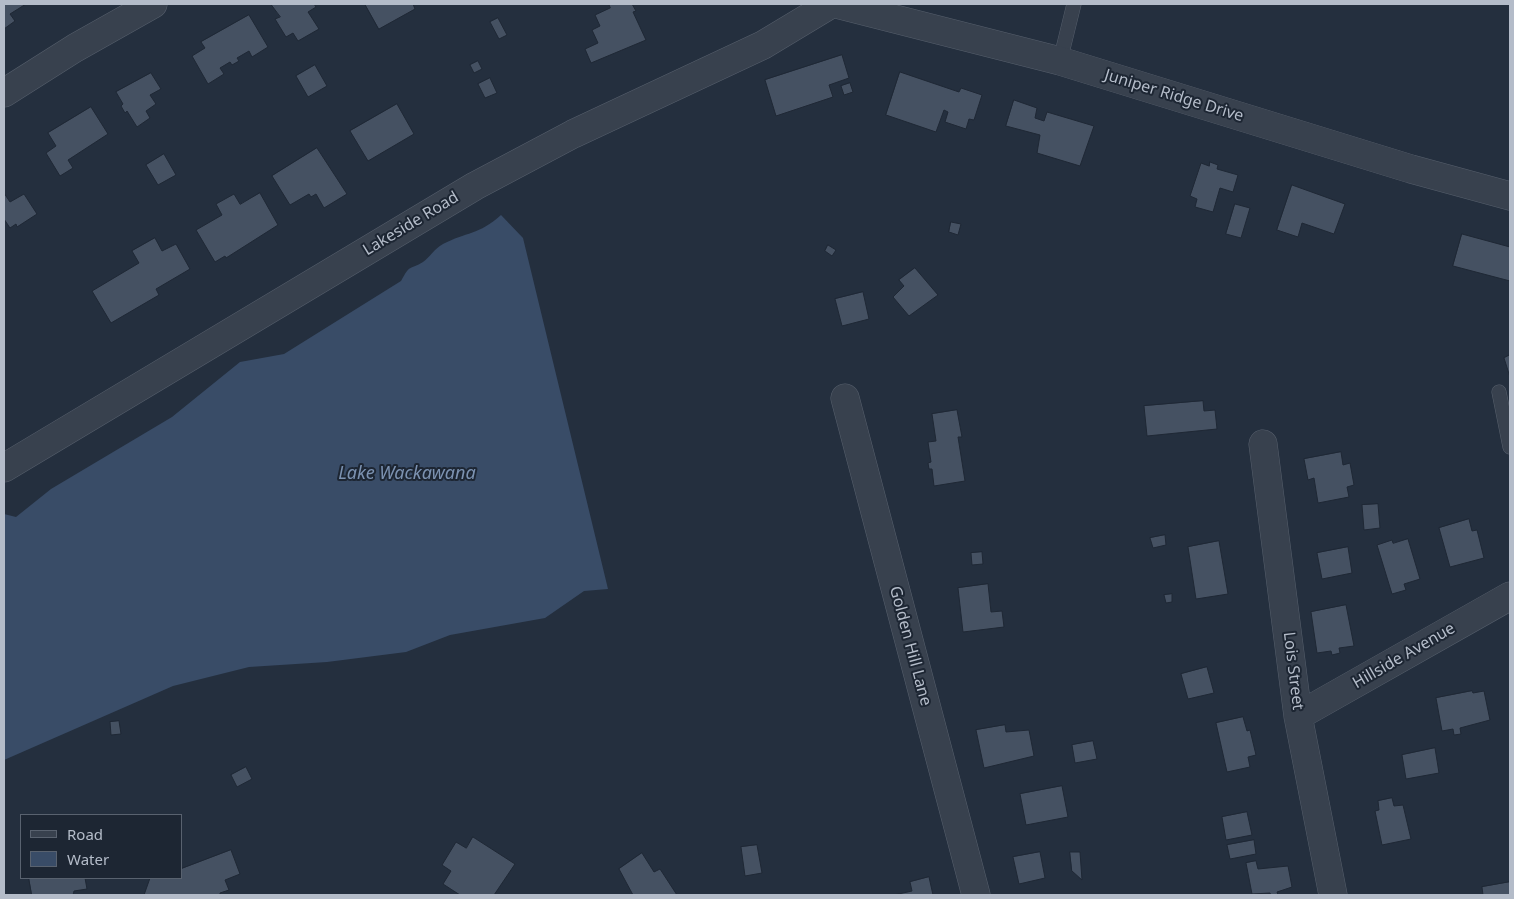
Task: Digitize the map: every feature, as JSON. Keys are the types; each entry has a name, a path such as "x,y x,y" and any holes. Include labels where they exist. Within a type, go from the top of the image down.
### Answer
{"street":[{"path":"4,93 152,4"},
{"name":"Lakeside Road","path":"4,468 475,186 573,134 763,45 831,4"},
{"name":"Juniper Ridge Drive","path":"836,4 1060,62 1411,169 1510,196"},
{"name":"Golden Hill Lane","path":"845,398 976,895"},
{"name":"Lois Street","path":"1264,444 1298,716 1333,895"},
{"name":"Hillside Avenue","path":"1298,716 1510,596"}],"lane":[{"path":"1060,62 1074,4"},
{"path":"1499,392 1510,447"}],"water":[{"name":"Lake Wackawana","path":"501,215 523,238 608,589 584,591 545,618 450,635 406,652 327,662 249,667 173,686 4,760 4,514 16,517 51,489 172,417 240,362 284,354 401,281 408,269 423,262 440,246 479,230"}],"building":[{"path":"4,4 26,4 10,14 15,21 4,29"},
{"path":"271,4 314,4 316,7 308,12 319,29 298,41 293,33 286,37 275,19 280,17"},
{"path":"365,4 413,4 415,9 379,29"},
{"path":"609,4 632,4 636,11 633,12 646,40 591,63 585,49 598,43 592,30 600,26 595,15 610,8"},
{"path":"249,15 268,47 252,57 249,51 237,58 239,61 232,65 230,62 220,68 224,74 208,84 192,56 205,48 201,42"},
{"path":"498,18 507,35 499,39 490,22"},
{"path":"842,55 849,78 829,85 833,97 776,116 765,80"},
{"path":"478,61 482,69 474,73 470,65"},
{"path":"315,65 327,86 308,97 296,76"},
{"path":"900,72 959,92 961,88 982,95 974,120 969,119 966,129 945,122 948,112 944,110 936,132 886,115"},
{"path":"151,73 161,89 150,95 156,104 146,111 150,118 137,127 127,111 125,113 121,106 123,104 116,92"},
{"path":"490,78 497,93 485,98 478,84"},
{"path":"850,83 853,92 844,95 841,86"},
{"path":"1014,100 1037,108 1035,118 1044,121 1047,112 1094,126 1080,166 1037,153 1040,135 1006,126"},
{"path":"397,104 414,134 368,161 350,131"},
{"path":"91,107 108,134 68,160 73,168 60,176 46,153 56,146 48,133"},
{"path":"317,148 347,194 324,208 316,194 311,197 309,194 290,205 272,176"},
{"path":"164,154 176,175 158,185 146,165"},
{"path":"1210,162 1218,165 1217,169 1238,175 1233,192 1220,188 1213,212 1195,207 1197,199 1190,196 1201,163 1209,166"},
{"path":"1292,185 1345,204 1334,234 1302,223 1298,237 1277,230"},
{"path":"4,193 10,202 24,194 37,214 17,227 16,224 10,228 4,219"},
{"path":"260,193 278,225 226,258 225,256 215,262 196,230 222,215 216,204 234,194 240,204"},
{"path":"1235,204 1250,208 1241,238 1226,234"},
{"path":"951,222 961,224 958,235 949,232"},
{"path":"1462,234 1510,247 1510,281 1453,266"},
{"path":"155,238 162,251 176,244 190,269 156,289 159,295 111,323 92,291 139,263 132,251"},
{"path":"828,245 836,250 832,256 825,251"},
{"path":"915,268 938,295 909,316 893,297 904,286 899,280"},
{"path":"863,292 869,319 842,326 835,299"},
{"path":"1510,355 1510,377 1504,358"},
{"path":"1203,401 1204,411 1215,410 1217,429 1147,436 1144,406"},
{"path":"957,410 962,437 958,437 965,481 934,486 932,469 929,469 928,463 931,462 928,442 936,441 932,414"},
{"path":"1341,452 1343,465 1350,463 1354,485 1347,487 1349,497 1318,503 1314,478 1308,480 1304,459"},
{"path":"1378,504 1380,528 1364,530 1362,505"},
{"path":"1469,519 1472,531 1477,530 1484,558 1450,567 1439,528"},
{"path":"1165,535 1166,545 1153,548 1150,538"},
{"path":"1408,539 1420,579 1404,584 1406,590 1392,594 1377,545 1392,540 1393,543"},
{"path":"1219,541 1228,594 1196,599 1188,547"},
{"path":"1348,547 1352,573 1322,579 1317,553"},
{"path":"982,552 983,564 972,565 971,553"},
{"path":"988,584 991,612 1002,611 1004,627 963,632 958,588"},
{"path":"1172,594 1172,602 1166,603 1164,595"},
{"path":"1346,605 1354,646 1339,648 1340,653 1332,655 1331,651 1317,653 1311,612"},
{"path":"1207,667 1214,693 1188,699 1181,674"},
{"path":"1472,691 1473,693 1484,691 1490,720 1460,728 1461,734 1454,735 1453,729 1442,731 1436,698"},
{"path":"1243,717 1247,731 1250,730 1256,755 1248,757 1250,767 1227,772 1216,723"},
{"path":"119,721 121,734 111,735 110,722"},
{"path":"1005,725 1006,732 1029,730 1034,756 984,768 976,730"},
{"path":"1093,741 1097,759 1075,763 1072,745"},
{"path":"1435,748 1439,773 1406,779 1402,755"},
{"path":"246,767 252,779 237,787 231,775"},
{"path":"1062,786 1068,817 1026,825 1020,794"},
{"path":"1392,798 1394,806 1403,805 1411,839 1382,845 1375,811 1379,810 1378,801"},
{"path":"1247,812 1252,835 1226,840 1222,817"},
{"path":"473,837 515,864 494,895 460,895 443,884 451,871 442,865 456,842 466,848"},
{"path":"1254,840 1256,854 1230,859 1227,845"},
{"path":"757,845 762,873 745,876 741,847"},
{"path":"231,850 240,874 225,880 229,890 220,893 220,895 144,895 150,879 182,879 182,869"},
{"path":"1040,852 1045,878 1019,884 1013,857"},
{"path":"1070,852 1080,852 1082,880 1072,871"},
{"path":"642,853 654,872 660,869 677,895 633,895 619,869"},
{"path":"1256,861 1258,869 1288,866 1292,887 1277,892 1278,895 1271,895 1270,893 1252,894 1246,863"},
{"path":"929,877 933,895 894,895 912,891 910,882"},
{"path":"29,879 85,879 87,889 74,891 73,895 32,895"},
{"path":"1510,882 1510,895 1483,895 1482,887"}]}
